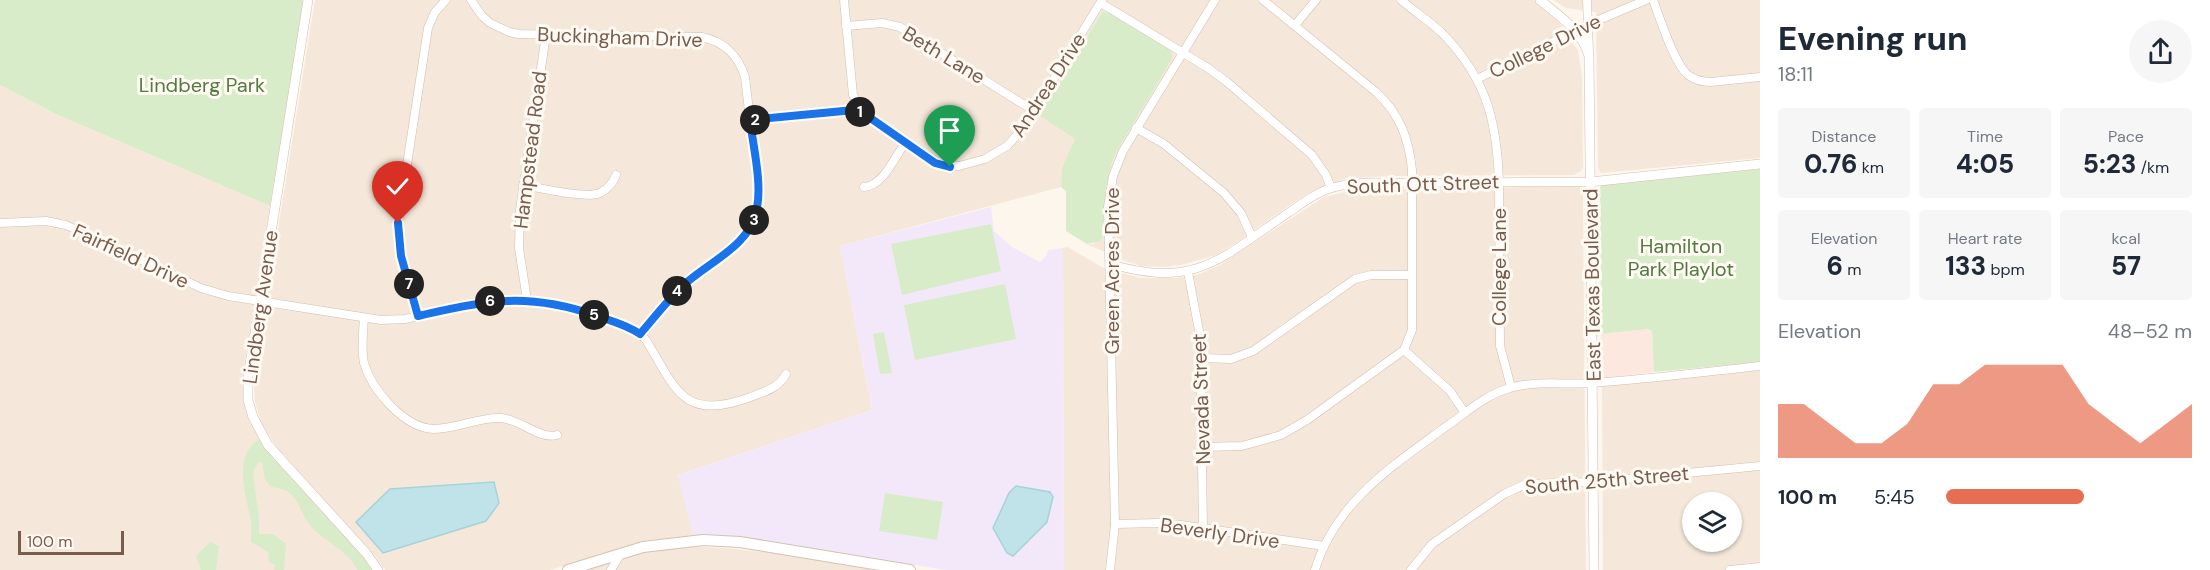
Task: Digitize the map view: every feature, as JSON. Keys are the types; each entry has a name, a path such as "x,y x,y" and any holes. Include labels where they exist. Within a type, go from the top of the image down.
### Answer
{"main road":[{"path":"568,570 621,553 666,543 722,540 910,570"}],"street":[{"name":"Lindberg Avenue","path":"308,0 248,377 248,400 253,417 268,445 366,553 378,570"},
{"path":"418,316 401,256 398,223 428,28 435,12 446,0"},
{"name":"Buckingham Drive","path":"471,0 482,16 499,28 519,34 712,39 734,54 742,69 758,197 754,219 749,230 735,247 677,291 640,334"},
{"path":"844,0 854,95 860,110 866,115"},
{"name":"Green Acres Drive","path":"1110,570 1115,525 1108,207 1110,189 1117,164 1136,128 1215,0"},
{"path":"1203,447 1242,446 1281,435 1307,420 1404,350 1413,321 1412,183 1408,145 1400,121 1376,92 1263,0"},
{"path":"1295,24 1316,0"},
{"name":"College Lane","path":"1401,0 1442,33 1456,49 1477,79 1493,120 1499,182 1500,346 1511,387"},
{"path":"1539,0 1576,30 1589,56"},
{"name":"East Texas Boulevard","path":"1587,0 1594,570"},
{"name":"College Drive","path":"1477,79 1588,24 1646,0"},
{"path":"1653,0 1679,64 1688,75 1703,82 1760,77"},
{"path":"1102,1 1227,82 1302,145 1321,166 1331,188"},
{"name":"Andrea Drive","path":"750,120 847,110 866,115 942,165 950,167 972,164 1007,146 1024,127 1102,1"},
{"name":"Beth Lane","path":"846,26 882,23 900,27 1034,111"},
{"name":"Hampstead Road","path":"527,300 519,248 520,210 546,35"},
{"path":"1136,128 1164,144 1224,194 1241,213 1252,237"},
{"path":"864,187 879,181 905,142"},
{"name":"South Ott Street","path":"1110,264 1152,274 1188,272 1215,262 1310,198 1331,188 1363,184 1590,182 1760,164"},
{"path":"523,185 591,195 604,191 614,181 616,175"},
{"name":"Fairfield Drive","path":"0,223 46,222 66,225 201,288 228,296 395,321 479,302 527,300 582,311 625,325 640,334"},
{"name":"Nevada Street","path":"1188,272 1198,314 1201,358 1203,528"},
{"path":"1201,358 1232,359 1253,351 1355,279 1371,275 1412,275"},
{"path":"364,318 362,351 367,372 379,392 407,420 424,428 434,429 500,418 516,421 547,436 557,435"},
{"path":"640,334 676,389 690,401 699,405 726,406 768,391 778,385 786,374"},
{"path":"1404,350 1443,383 1465,413"},
{"path":"1315,570 1324,546 1349,507 1367,487 1382,473 1493,394 1511,387 1549,382 1593,383 1760,366"},
{"name":"South 25th Street","path":"1411,570 1432,544 1514,488 1537,482 1594,482 1760,466"},
{"name":"Beverly Drive","path":"1115,525 1159,523 1324,546"},
{"path":"612,570 621,553"},
{"path":"1730,570 1760,567"}],"shaded area":[{"path":"315,0 1534,0 1558,20 1578,51 1582,76 1583,167 1574,175 1389,176 1345,179 1309,193 1216,255 1165,267 1141,266 1087,244 1094,244 1112,162 1172,59 1172,52 1110,13 1104,12 1039,114 1076,139 1062,168 1061,187 840,246 872,410 678,475 693,535 635,545 550,570 385,570 376,557 275,445 261,422 255,402 254,383 259,347"},
{"path":"1553,0 1760,0 1760,158 1601,173 1598,168 1596,12 1566,8"},
{"path":"0,85 58,115 270,206 242,380 246,412 261,441 373,570 0,570"},
{"path":"1579,186 1583,191 1586,570 1064,570 1063,248 1068,247 1103,268 1141,278 1176,278 1197,275 1220,265 1324,197 1354,190"},
{"path":"991,207 994,231 1012,247 1040,262 1048,250 1063,248 1064,570 946,570 751,539 722,535 693,535 678,475 872,410 840,246"},
{"path":"1648,329 1652,331 1654,372 1606,378 1601,376 1601,334"},
{"path":"1760,366 1760,570 1603,570 1602,386"},
{"path":"682,546 775,553 876,570 584,570 648,551"}],"green space":[{"name":"Lindberg Park","path":"0,0 304,0 270,206 58,115 0,85"},
{"path":"1104,12 1110,13 1165,46 1172,52 1172,59 1112,162 1106,189 1103,236 1100,241 1087,244 1066,231 1066,191 1061,187 1062,168 1075,139 1039,115"},
{"name":"Hamilton Park Playlot","path":"1760,169 1760,362 1654,372 1652,331 1648,329 1601,334 1600,187"},
{"path":"991,224 1001,271 902,295 891,244"},
{"path":"1005,284 1016,339 915,360 904,305"},
{"path":"884,332 892,373 880,374 873,334"},
{"path":"259,439 346,536 373,570 357,570 342,551 314,530 292,495 282,489 271,487 265,480 262,461 258,463 253,472 259,534 273,534 286,544 284,570 274,570 275,564 269,563 268,552 251,542 251,523 244,490 245,456 250,447"},
{"path":"885,493 943,502 937,540 879,531"},
{"path":"210,542 219,546 216,570 201,570 196,556"}],"water":[{"path":"494,482 499,503 486,521 383,553 356,522 390,489"},
{"path":"1016,486 1050,492 1053,497 1047,522 1013,556 1007,553 993,528 1009,493"}],"route":[{"path":"398,223 401,256 418,316 479,302 527,300 569,307 625,325 640,334 677,291 735,247 749,230 757,208 758,197 750,120 854,110 866,115 935,163 950,167"}]}
